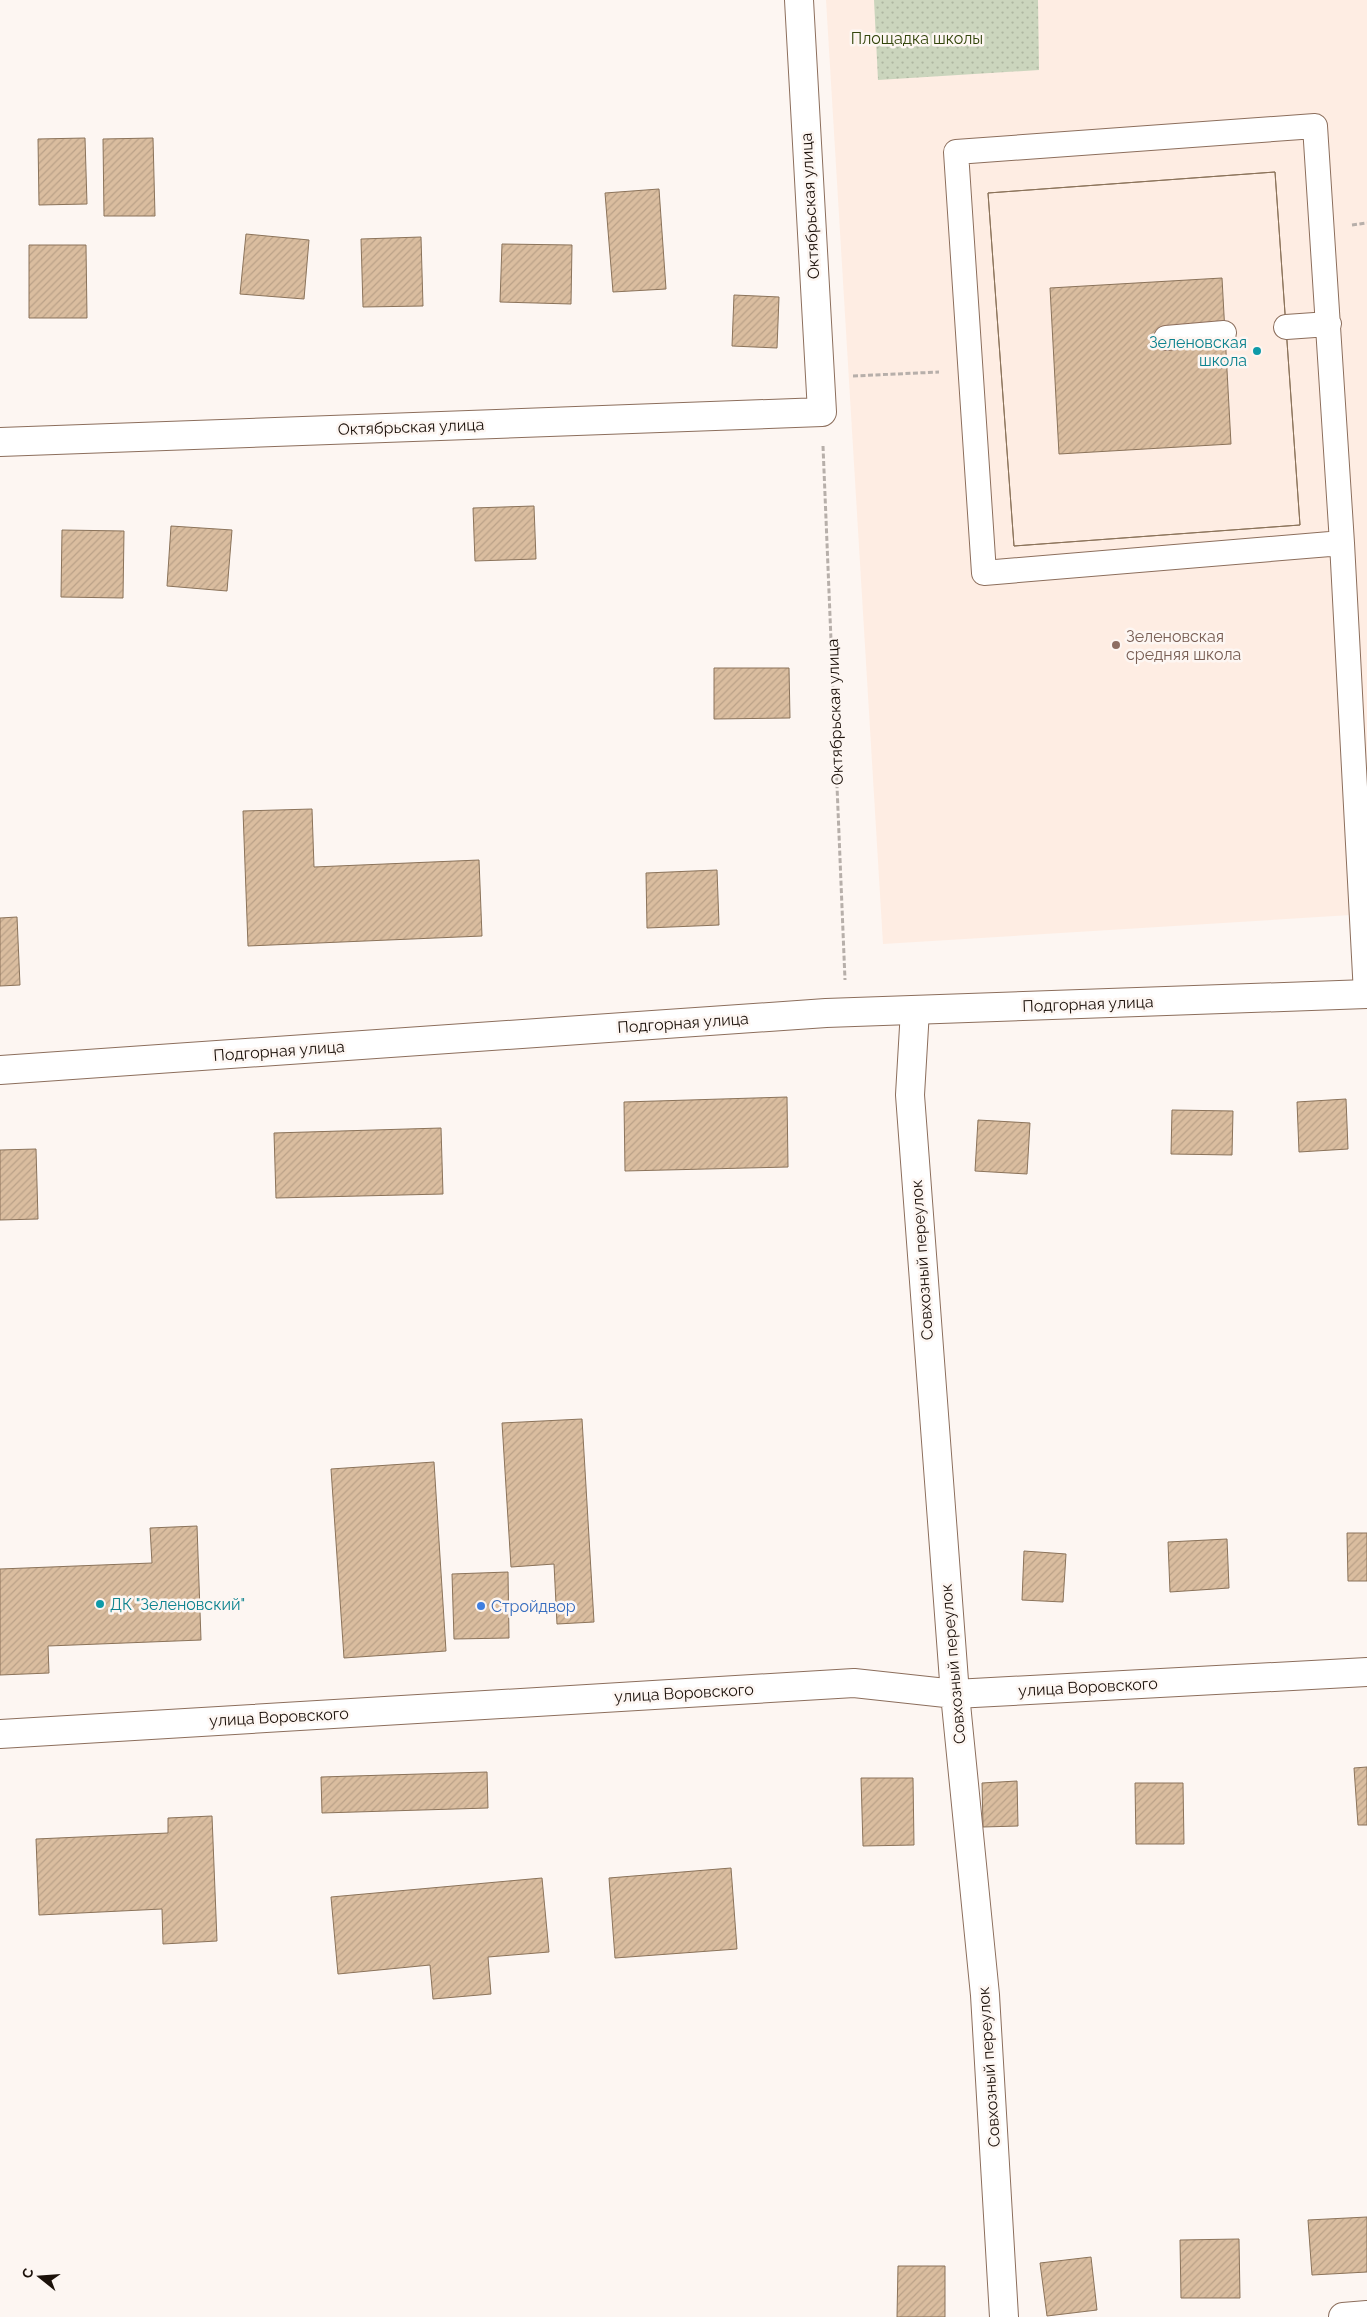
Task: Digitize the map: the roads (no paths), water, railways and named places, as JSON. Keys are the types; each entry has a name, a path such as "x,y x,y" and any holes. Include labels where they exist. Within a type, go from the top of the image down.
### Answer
{"street":[{"name":"Октябрьская улица","path":"0,442 822,412 799,0"},
{"name":"Подгорная улица","path":"0,1070 847,1013 1366,994"},
{"name":"Совхозный переулок","path":"915,1010 910,1095 955,1694 985,1996 1004,2317"},
{"name":"улица Воровского","path":"0,1734 854,1683 955,1694 1367,1672"},
{"path":"1344,2317 1367,2315"}],"lane":[{"path":"1342,542 984,573 956,152 1315,126 1342,542 1366,994"},
{"path":"1286,327 1329,324"},
{"path":"1166,338 1224,333"}],"place":[{"name":"Зеленовская школа","path":"1257,351"},
{"name":"Зеленовская средняя школа","path":"1116,645"},
{"name":"ДК \"Зеленовский\"","path":"100,1604"},
{"name":"Стройдвор","path":"481,1606"}],"park label":[{"name":"Площадка школы","path":"917,38"}]}
